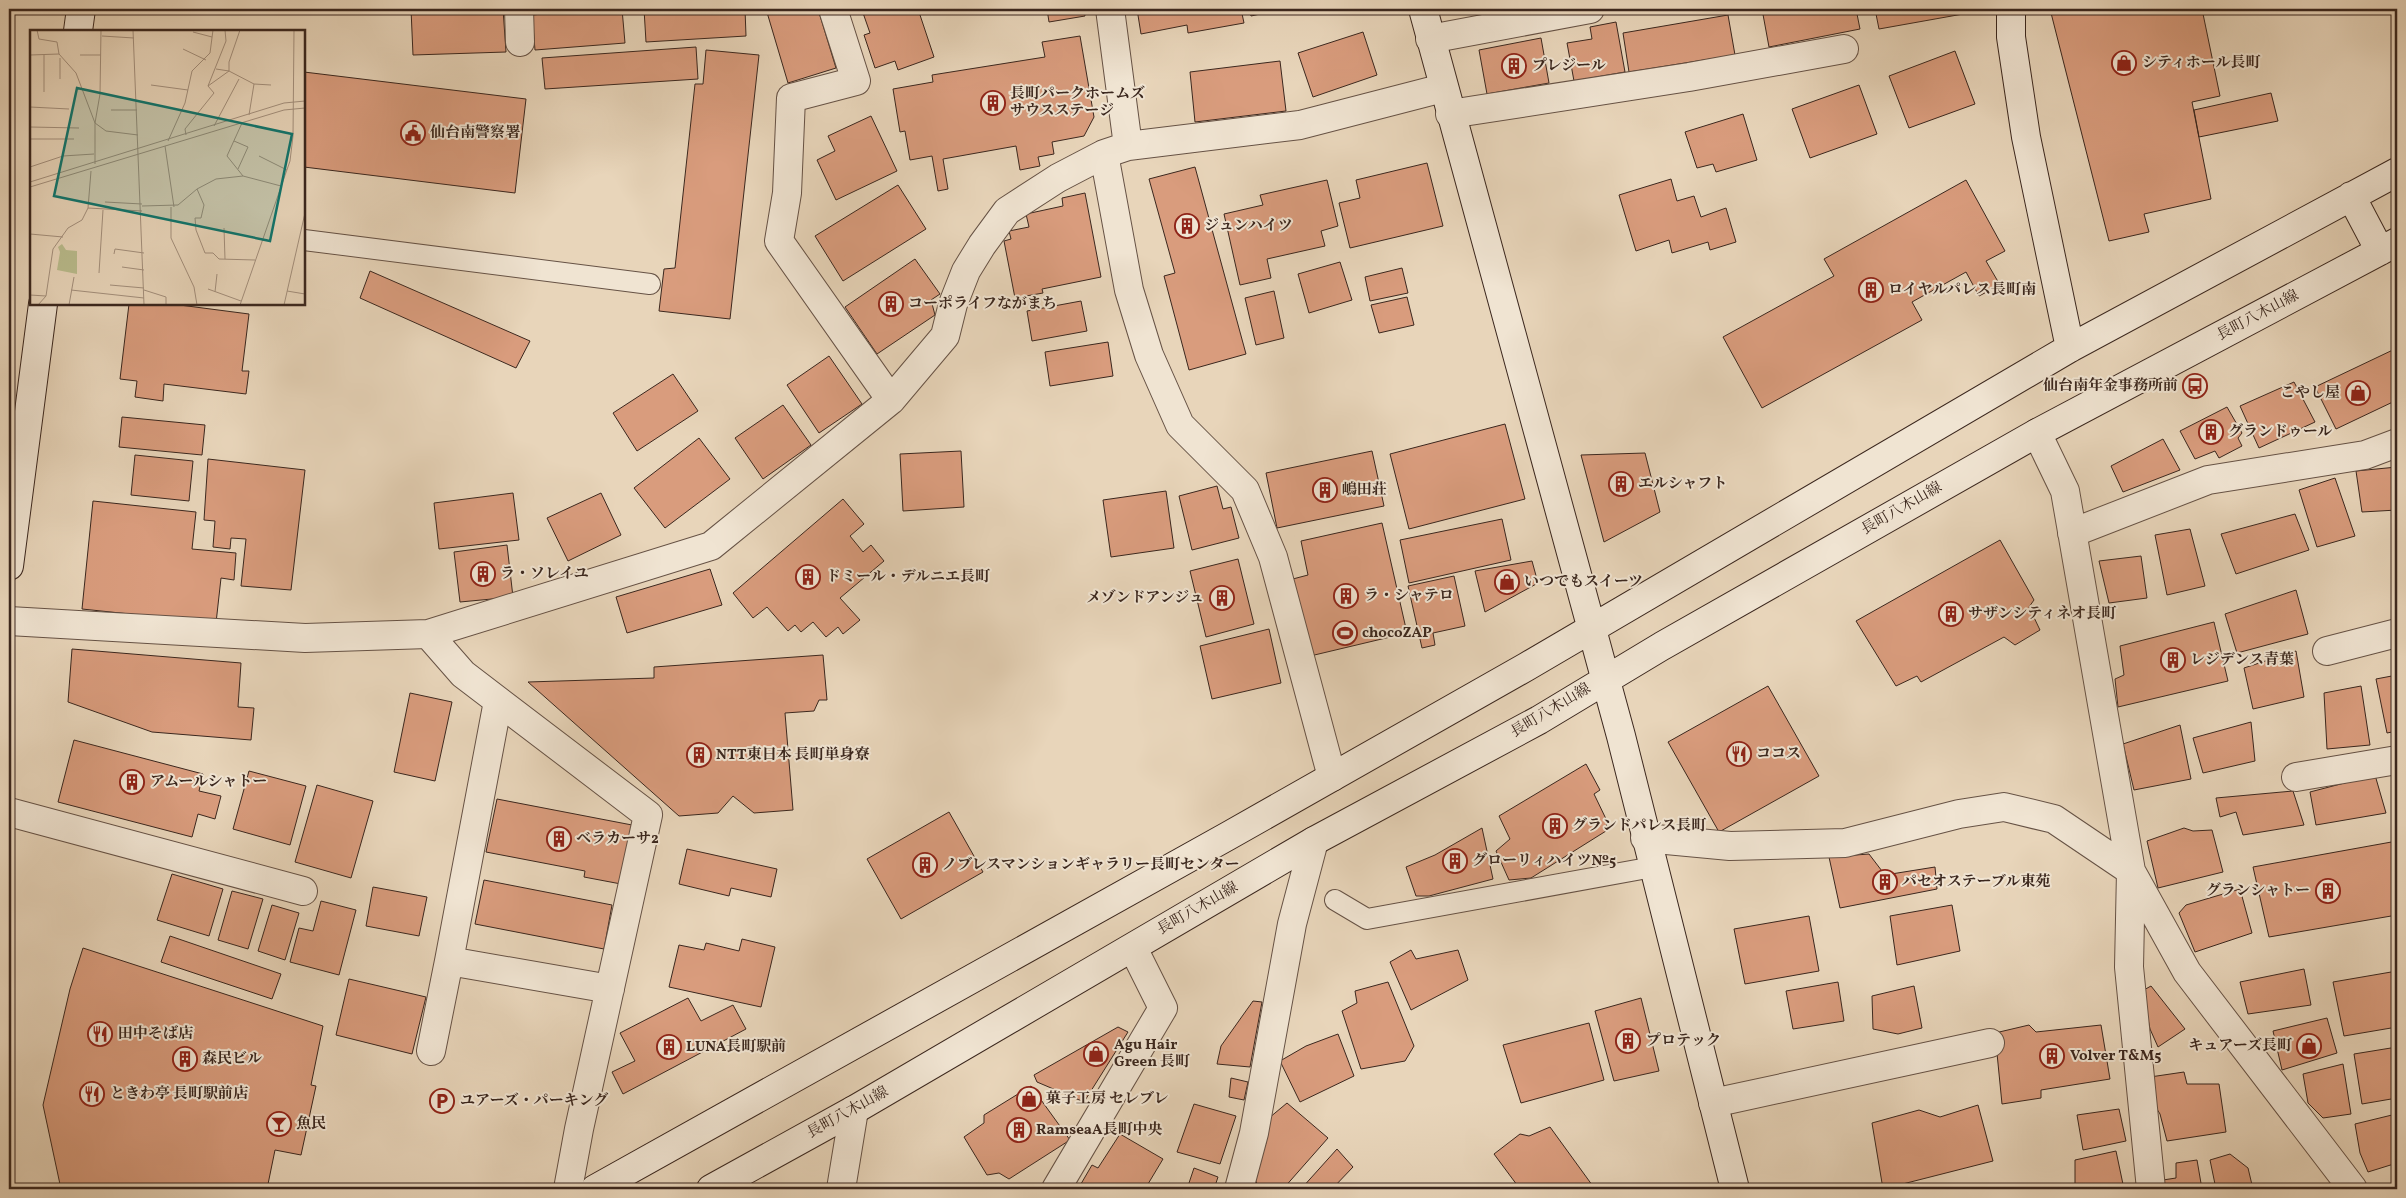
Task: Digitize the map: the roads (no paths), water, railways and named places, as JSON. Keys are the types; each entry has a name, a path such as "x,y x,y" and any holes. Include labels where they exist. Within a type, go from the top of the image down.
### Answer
{"street":[{"path":"78,30 81,9"},
{"path":"519,9 520,42"},
{"path":"833,9 856,81 791,98 787,193 779,241 891,400"},
{"path":"1110,9 1116,150 1129,290 1149,355 1180,425 1245,490 1273,557 1332,777"},
{"path":"1423,9 1604,680 1621,736 1645,838 1735,1189"},
{"path":"1430,39 1590,9"},
{"path":"2011,9 2012,37 2026,137 2070,348"},
{"path":"1450,114 1689,77 1844,49"},
{"path":"9,621 305,638 428,634 711,546 891,400 945,336 953,304 966,271 1007,211 1058,178 1116,150 1300,125 1443,88"},
{"path":"595,1189 1332,777 2070,348 2397,172"},
{"path":"2351,196 2389,247"},
{"name":"長町八木山線","path":"711,1189 854,1110 1314,841 1539,720 1604,680 2037,433 2389,247"},
{"path":"9,566 43,305"},
{"path":"2037,433 2065,491 2131,871 2129,967 2151,1189"},
{"path":"2072,533 2208,480 2365,455 2397,443"},
{"path":"2327,651 2397,633"},
{"path":"428,634 463,674 648,814 579,1129 568,1189"},
{"path":"431,1051 498,701"},
{"path":"2296,777 2397,760"},
{"path":"1645,838 1730,846 1845,843 1959,814 2004,806 2054,819 2131,871 2187,972 2352,1189"},
{"path":"9,812 303,891"},
{"path":"1240,1189 1254,1133 1292,924 1314,841"},
{"path":"1056,1189 1163,1008 1133,948"},
{"path":"449,961 610,989"},
{"path":"1713,1103 1990,1043"},
{"path":"841,1189 854,1110"}],"lane":[{"path":"305,240 650,284"},
{"path":"1335,900 1368,919 1653,867"}],"place":[{"name":"シティホール長町","path":"2124,63"},
{"name":"プレジール","path":"1514,66"},
{"name":"長町パークホームズ サウスステージ","path":"993,103"},
{"name":"仙台南警察署","path":"413,133"},
{"name":"ジュンハイツ","path":"1187,226"},
{"name":"ロイヤルパレス長町南","path":"1871,290"},
{"name":"コーポライフながまち","path":"891,304"},
{"name":"仙台南年金事務所前","path":"2195,386"},
{"name":"こやし屋","path":"2358,393"},
{"name":"グランドゥール","path":"2211,432"},
{"name":"エルシャフト","path":"1621,484"},
{"name":"嶋田荘","path":"1325,490"},
{"name":"ラ・ソレイユ","path":"483,574"},
{"name":"ドミール・デルニエ長町","path":"808,577"},
{"name":"いつでもスイーツ","path":"1507,582"},
{"name":"ラ・シャテロ","path":"1346,596"},
{"name":"メゾンドアンジュ","path":"1222,598"},
{"name":"サザンシティネオ長町","path":"1951,614"},
{"name":"chocoZAP","path":"1345,633"},
{"name":"レジデンス青葉","path":"2173,660"},
{"name":"ココス","path":"1739,754"},
{"name":"NTT東日本 長町単身寮","path":"699,755"},
{"name":"アムールシャトー","path":"132,782"},
{"name":"グランドパレス長町","path":"1555,826"},
{"name":"ベラカーサ2","path":"559,839"},
{"name":"グローリィハイツ№5","path":"1455,861"},
{"name":"ノブレスマンションギャラリー長町センター","path":"925,865"},
{"name":"パセオステーブル東苑","path":"1885,882"},
{"name":"グランシャトー","path":"2328,891"},
{"name":"田中そば店","path":"100,1034"},
{"name":"プロテック","path":"1628,1041"},
{"name":"キュアーズ長町","path":"2309,1046"},
{"name":"LUNA長町駅前","path":"669,1047"},
{"name":"Agu Hair Green 長町","path":"1096,1054"},
{"name":"Volver T&M5","path":"2052,1056"},
{"name":"森民ビル","path":"185,1059"},
{"name":"ときわ亭 長町駅前店","path":"92,1094"},
{"name":"菓子工房 セレブレ","path":"1029,1099"},
{"name":"ユアーズ・パーキング","path":"442,1101"},
{"name":"魚民","path":"279,1124"},
{"name":"RamseaA長町中央","path":"1019,1130"}]}
